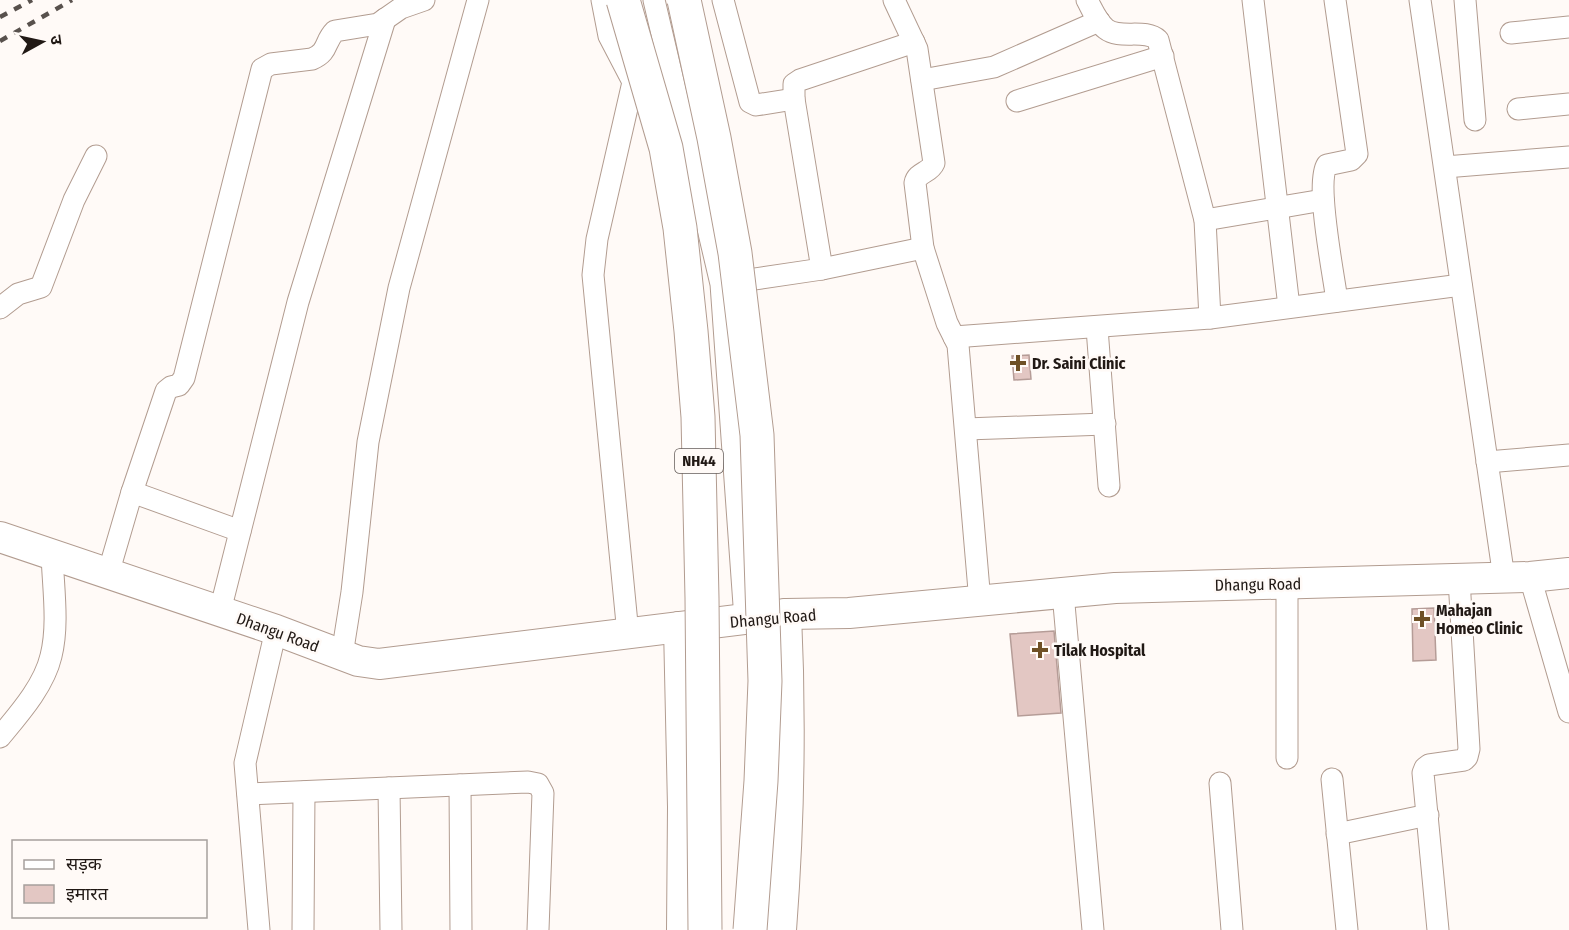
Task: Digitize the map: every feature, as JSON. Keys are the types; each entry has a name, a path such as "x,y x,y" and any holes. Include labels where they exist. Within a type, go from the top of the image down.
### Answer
{"highway":[{"name":"NH44","path":"623,0 666,148 680,228 691,331 698,417 702,575 705,930"},
{"path":"684,0 714,138 735,253 757,435 765,681 761,781 750,930"}],"street":[{"path":"108,574 132,492 166,391 179,385 184,378 262,69 271,64 312,59 324,52 335,31 370,26 401,8 424,0"},
{"path":"342,655 352,592 368,442 399,288 478,0"},
{"path":"602,0 609,36 633,82 597,239 593,275 628,633"},
{"path":"654,0 721,284 745,619"},
{"path":"723,0 750,102 756,105 794,99"},
{"path":"894,0 917,49 934,163 933,167 915,180 923,248 947,323 958,345 980,602"},
{"path":"1087,0 1107,30 1155,37 1158,40 1205,220 1210,318"},
{"path":"1253,0 1289,308"},
{"path":"1335,0 1357,154 1351,160 1327,165 1325,168 1323,200 1337,301"},
{"path":"1420,0 1487,462 1517,578 1569,712"},
{"path":"1465,0 1475,120"},
{"path":"220,611 298,302 385,19"},
{"path":"922,80 994,66 1099,21"},
{"path":"1511,33 1569,27"},
{"path":"822,269 794,99 794,84 914,42"},
{"path":"1017,101 1163,56"},
{"path":"1518,109 1569,104"},
{"path":"0,308 18,294 42,285 74,200 96,156"},
{"path":"1445,167 1569,157"},
{"path":"1205,220 1323,200"},
{"path":"721,284 822,269 923,248"},
{"path":"954,337 1210,318 1461,285"},
{"path":"1097,328 1109,486"},
{"path":"966,429 1105,424"},
{"path":"1487,462 1569,456"},
{"path":"132,492 240,531"},
{"name":"Dhangu Road","path":"0,537 276,630 358,661 379,664 786,614 849,613 1115,588 1517,578 1569,573"},
{"path":"0,737 22,710 42,679 51,658 55,636 52,555"},
{"path":"1437,930 1424,773 1425,768 1464,760 1469,749 1459,579"},
{"path":"1287,583 1287,758"},
{"path":"1063,593 1093,930"},
{"path":"786,614 789,686 788,840 782,918 801,930"},
{"path":"679,627 683,828 682,930"},
{"path":"259,930 245,763 276,630"},
{"path":"1332,779 1347,930"},
{"path":"248,794 533,782 542,788 538,930"},
{"path":"1220,783 1232,930"},
{"path":"460,785 461,930"},
{"path":"389,788 391,930"},
{"path":"303,930 304,792"},
{"path":"1336,834 1428,815"}],"building":[{"path":"1029,355 1031,379 1014,380 1012,356"},
{"path":"1434,608 1436,660 1413,661 1412,609"},
{"path":"1054,631 1061,713 1018,716 1010,634"}],"railway":[{"path":"0,17 32,0"},
{"path":"0,41 72,0"}],"place":[{"name":"Dr. Saini Clinic","path":"1018,363"},
{"name":"Mahajan Homeo Clinic","path":"1422,619"},
{"name":"Tilak Hospital","path":"1040,650"}]}
